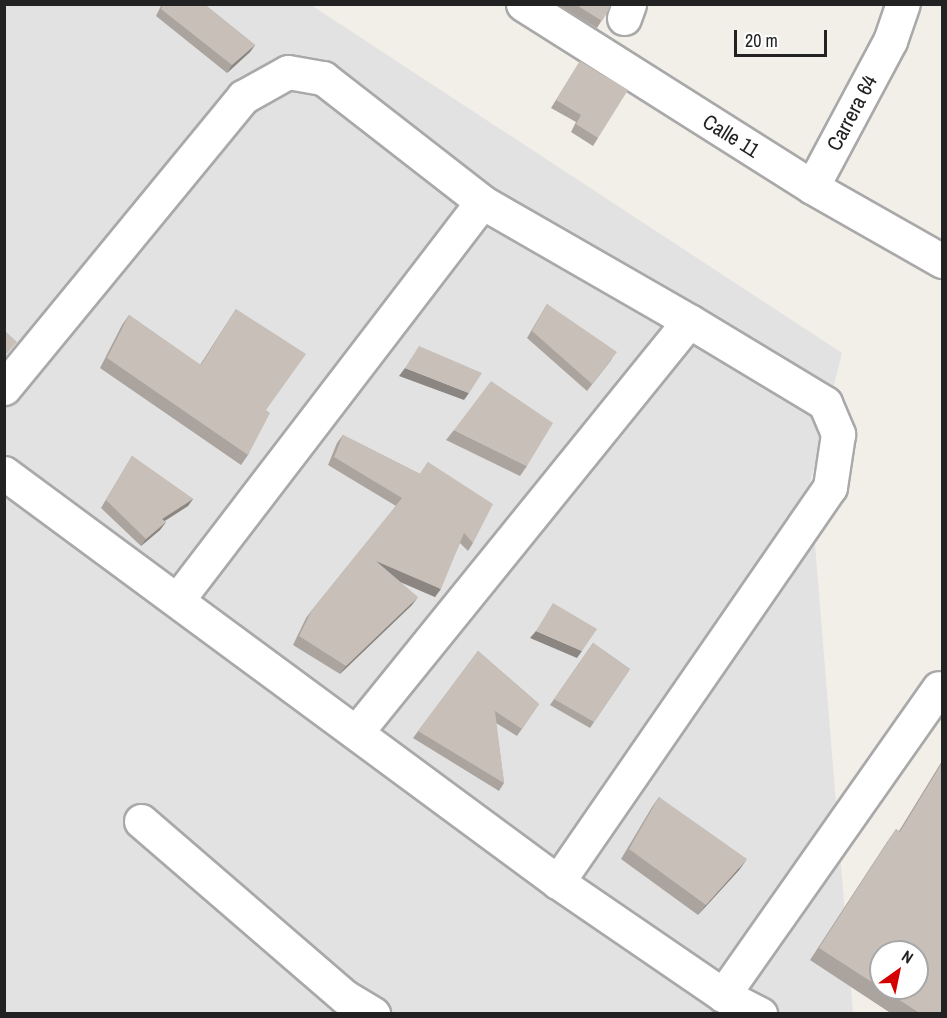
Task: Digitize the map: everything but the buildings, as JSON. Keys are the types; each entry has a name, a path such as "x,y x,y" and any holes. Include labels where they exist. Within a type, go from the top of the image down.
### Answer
{"street":[{"name":"Calle 11","path":"524,4 812,187 942,261"},
{"name":"Carrera 64","path":"812,187 890,42 903,4"},
{"path":"4,388 243,97 288,72 323,78 482,202 689,321 825,403 838,434 830,487 558,882"},
{"path":"178,600 482,202"},
{"path":"358,730 689,321"},
{"path":"4,473 358,730 558,882 723,995 760,1014"},
{"path":"723,995 939,688"},
{"path":"141,822 345,997 373,1014"}],"shaded area":[{"path":"5,5 311,5 842,353 810,483 853,1013 5,1014"}]}
